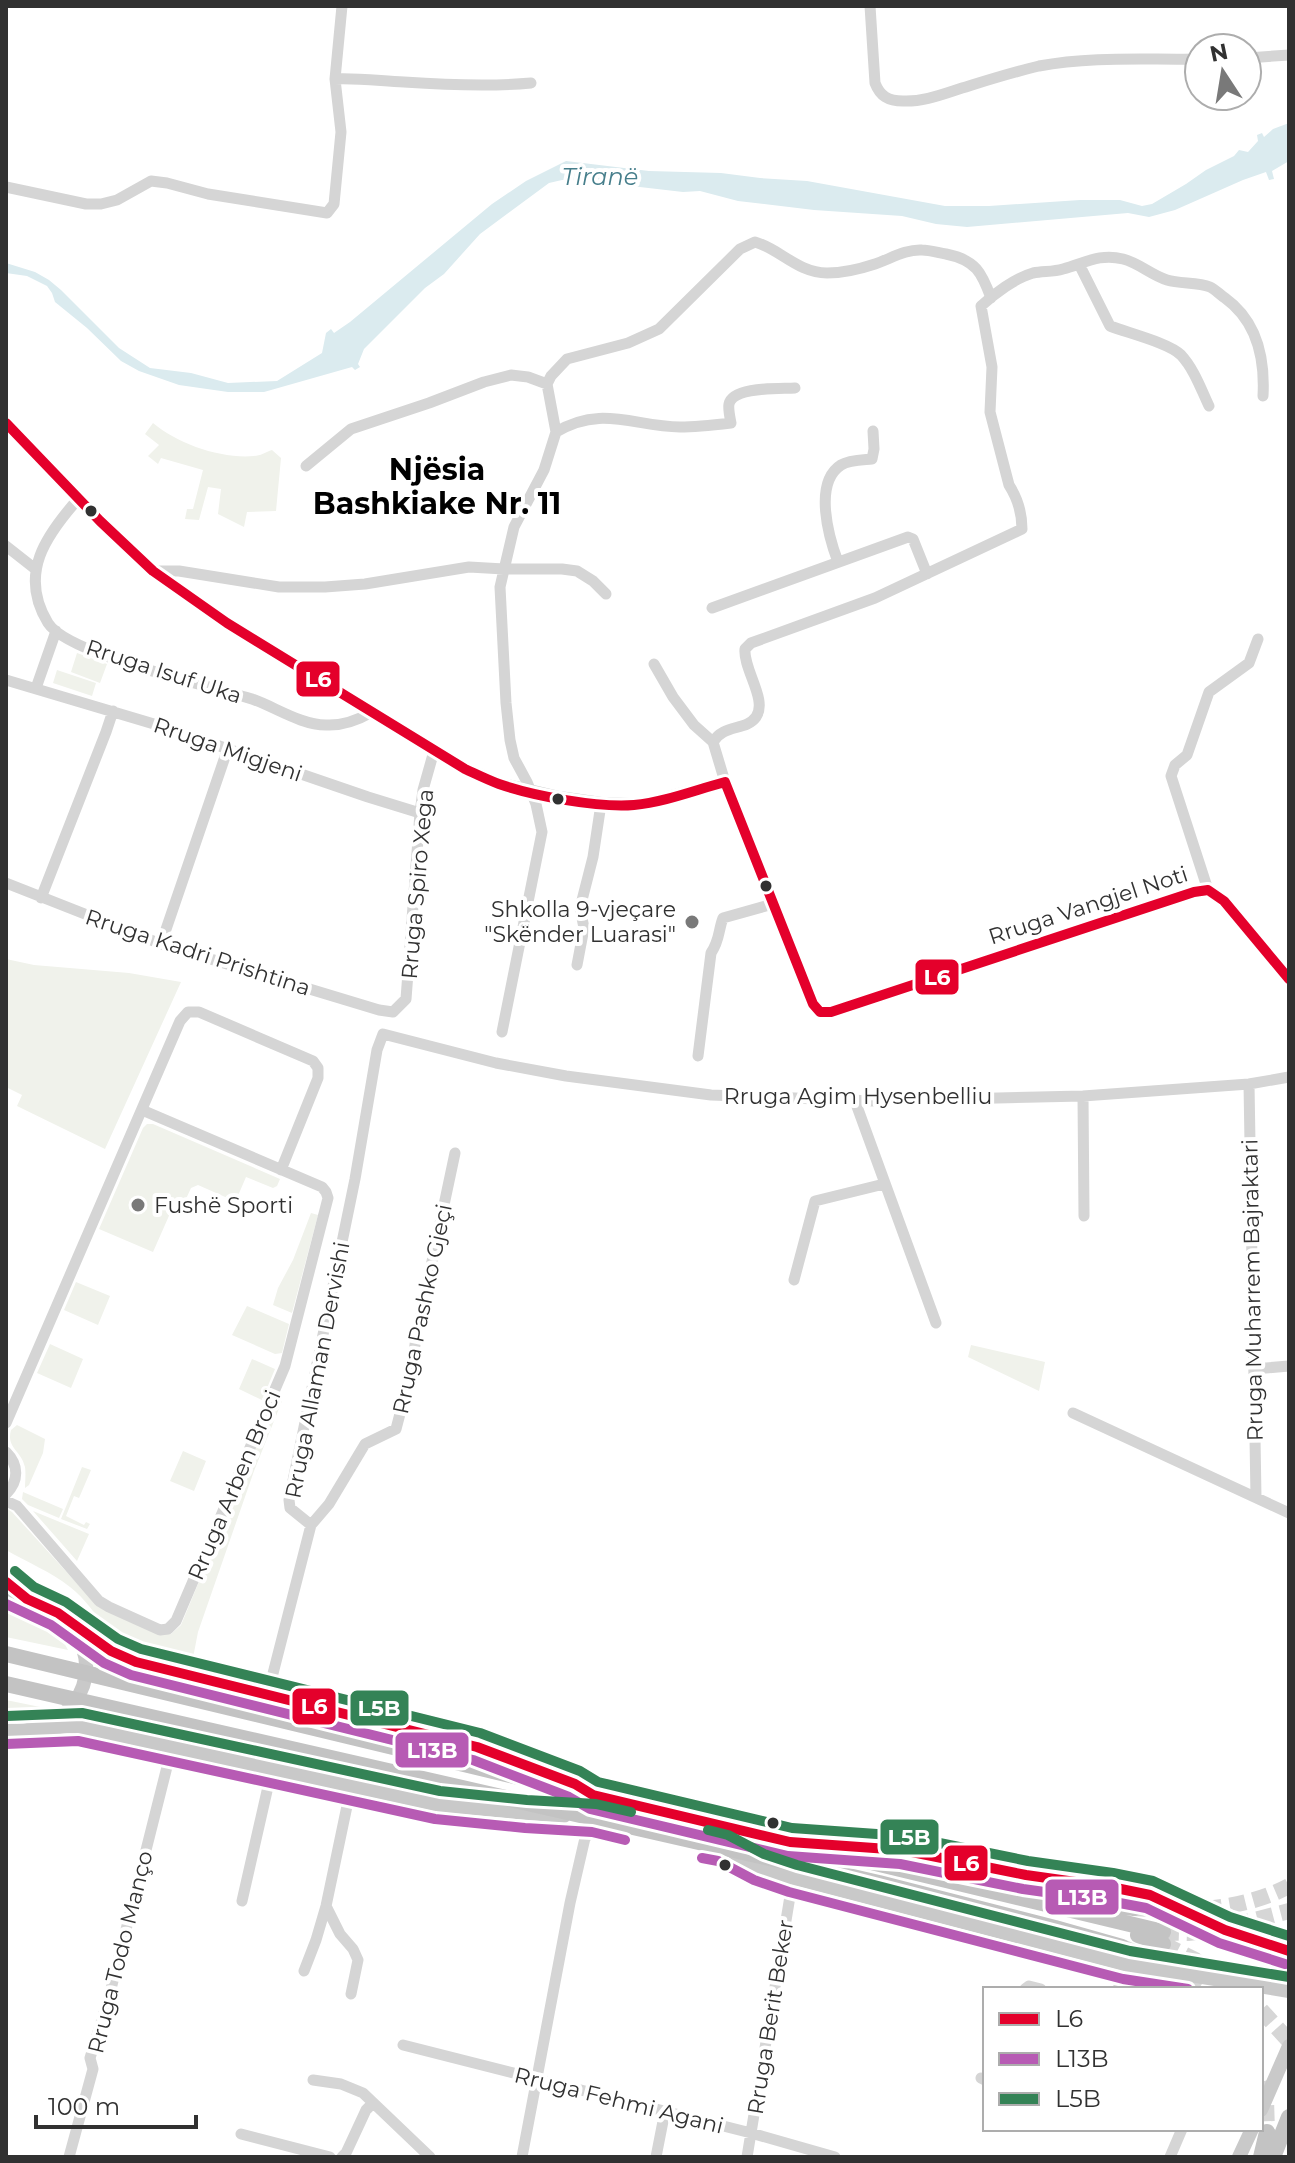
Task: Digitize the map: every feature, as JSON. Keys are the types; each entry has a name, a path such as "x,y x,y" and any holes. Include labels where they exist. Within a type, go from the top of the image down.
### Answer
{"highway":[{"path":"6,1654 866,1860 1163,1938 1137,1935 1013,1906 936,1897"},
{"path":"6,1684 936,1897 1122,1947"},
{"path":"866,1860 1134,1908"},
{"path":"1273,2157 1289,2117"},
{"path":"1257,2131 1261,2157"}],"main road":[{"path":"6,423 153,571 227,623 465,769 499,784 601,804 654,802 725,782"},
{"name":"Rruga Vangjel Noti","path":"725,782 813,1004 820,1012 831,1012 1194,892 1208,890 1224,901 1289,979"},
{"path":"6,1582 27,1599"},
{"path":"6,1589 58,1613 111,1651 136,1662 477,1747 575,1784 593,1795"},
{"path":"34,1730 55,1722 70,1708 87,1669 79,1638 58,1613"},
{"path":"6,1730 80,1727 438,1805 598,1819"},
{"path":"790,1842 902,1850 1026,1875 1150,1895 1225,1930 1289,1951"},
{"path":"723,1848 759,1867 793,1878 1127,1965 1289,1991"},
{"path":"1263,2105 1289,2046"},
{"path":"1263,2119 1289,2068"},
{"path":"1239,2157 1257,2131"}],"street":[{"path":"6,187 86,204 101,204 117,200 151,181 224,197 327,213 334,204 341,132 335,79 342,6"},
{"path":"870,6 875,83 879,93 888,99 921,101 1044,65 1093,60 1183,59"},
{"path":"1263,57 1289,55"},
{"path":"335,79 497,86 531,83"},
{"path":"502,1032 542,832 531,791 514,758 507,715 500,587 514,527 544,470 556,432 547,384 551,376 567,359 628,343 659,329 740,249 755,242 817,273 840,272 875,264 913,251 956,256 981,272 991,298"},
{"path":"654,664 694,725 713,742 717,735 752,722 760,708 744,657 745,649 751,643 875,598 1022,529 1022,516 1009,485 990,412 992,367 981,306 1020,278 1060,270 1090,258 1112,257 1136,264 1160,278 1209,287 1235,305 1251,326 1261,351 1263,396"},
{"path":"1079,264 1110,326 1172,349 1182,356 1209,406"},
{"path":"306,466 351,429 484,382 511,375 547,384"},
{"path":"556,432 570,423 615,417 679,427 731,423 729,403 734,396 747,390 795,388"},
{"path":"838,562 826,527 827,490 836,469 844,463 872,459 873,431"},
{"path":"36,688 56,631 49,624 41,606 34,568 53,529 79,498"},
{"path":"712,608 908,537 913,539 927,574"},
{"path":"6,546 34,568"},
{"path":"153,571 179,571 279,587 325,587 365,584 469,567 562,569 577,571 606,594"},
{"name":"Rruga Isuf Uka","path":"56,631 70,641 119,659 176,679 251,699 325,726 350,723 372,712"},
{"name":"Rruga Vangjel Noti","path":"1208,890 1171,776 1175,765 1187,755 1209,692 1249,663 1258,639"},
{"name":"Rruga Migjeni","path":"6,680 113,711 420,813"},
{"path":"41,898 113,711"},
{"name":"Rruga Vangjel Noti","path":"713,742 725,782"},
{"path":"161,944 228,748"},
{"name":"Rruga Spiro Xega","path":"393,1012 406,999 420,813 434,751"},
{"path":"577,965 584,928 580,908 593,857 601,804"},
{"name":"Rruga Kadri Prishtina","path":"6,883 161,944 393,1012"},
{"path":"698,1056 711,953 718,942 721,921 773,904"},
{"path":"6,1423 180,1021 188,1012 199,1012 313,1061 318,1068 318,1078 281,1170"},
{"name":"Rruga Agim Hysenbelliu","path":"383,1034 496,1063 566,1076 711,1095 855,1101 1083,1096 1249,1084 1289,1077"},
{"name":"Rruga Allaman Dervishi","path":"268,1693 311,1525 290,1508 289,1500 355,1179 377,1050 383,1034"},
{"name":"Rruga Muharrem Bajraktari","path":"1249,1084 1256,1497"},
{"path":"1083,1096 1084,1216"},
{"path":"855,1101 936,1323"},
{"name":"Rruga Arben Broci","path":"7,1451 16,1467 11,1504 99,1601 160,1630 168,1629 176,1621 285,1366 328,1198 322,1187 142,1110"},
{"name":"Rruga Pashko Gjeçi","path":"311,1525 329,1504 365,1444 396,1429 412,1368 455,1153"},
{"path":"794,1280 815,1201 884,1184"},
{"path":"1254,1369 1289,1366"},
{"path":"1073,1413 1289,1513"},
{"path":"6,1494 15,1482"},
{"name":"Rruga Todo Manço","path":"69,2157 93,2069 90,2058 109,1997 172,1747"},
{"path":"242,1901 272,1769"},
{"path":"304,1971 326,1906 351,1787"},
{"path":"522,2157 570,1903 585,1838 598,1819"},
{"name":"Rruga Berit Beker","path":"747,2157 793,1878"},
{"path":"326,1906 358,1960 351,1994"},
{"path":"1119,1987 1127,1965"},
{"name":"Rruga Fehmi Agani","path":"403,2045 835,2157"},
{"path":"313,2080 341,2084 363,2093 430,2157"},
{"path":"342,2157 366,2110 373,2103"},
{"path":"656,2157 665,2111"},
{"path":"1170,2157 1181,2131"},
{"path":"241,2134 330,2157"}],"shaded area":[{"path":"153,423 175,437 214,452 254,456 272,450 281,458 276,511 247,512 244,527 218,514 221,489 208,487 199,520 185,519 187,509 193,509 203,470 161,458 158,464 148,456 159,445 145,434"},
{"path":"77,653 107,664 100,683 71,672"},
{"path":"57,670 96,683 92,696 53,683"},
{"path":"6,959 181,982 105,1149 17,1106 22,1095 6,1087"},
{"path":"147,1124 280,1179 277,1186 273,1188 246,1177 237,1198 232,1200 198,1185 191,1188 180,1212 172,1209 153,1252 99,1229"},
{"path":"311,1213 318,1215 292,1313 273,1305"},
{"path":"76,1282 110,1296 98,1325 64,1310"},
{"path":"247,1306 289,1324 282,1353 275,1354 232,1335"},
{"path":"50,1344 83,1359 71,1388 37,1373"},
{"path":"971,1345 1045,1362 1039,1391 968,1357"},
{"path":"252,1359 275,1369 262,1400 239,1389"},
{"path":"275,1399 282,1401 198,1632 192,1663 146,1652 126,1643 107,1628 70,1587 6,1550 6,1508 93,1601 163,1634 171,1634 181,1625"},
{"path":"17,1425 45,1439 43,1453 25,1488 25,1467 10,1436"},
{"path":"183,1451 206,1461 194,1491 170,1481"},
{"path":"82,1467 91,1470 79,1498 74,1496 66,1516 84,1525 86,1522 90,1524 87,1529 61,1519"},
{"path":"23,1492 63,1509 59,1518 28,1505 22,1499"},
{"path":"33,1511 89,1534 77,1561"},
{"path":"6,1603 50,1626 68,1650 6,1637"},
{"path":"6,1700 50,1709 32,1717 6,1717"}],"water":[{"name":"Tiranë","path":"1289,123 1289,161 1272,171 1274,179 1269,180 1266,172 1175,210 1149,217 1128,213 967,227 902,216 738,201 700,191 683,192 588,181 549,183 480,234 444,274 425,288 364,349 358,364 360,367 264,392 228,392 179,385 139,371 121,361 55,302 47,286 27,276 6,273 6,263 49,280 119,348 150,368 191,373 228,383 277,381 322,353 326,333 331,329 334,333 350,322 492,204 526,181 566,161 649,171 721,173 807,181 945,206 1120,200 1142,206 1152,204 1234,156 1239,150 1248,152 1258,141 1257,135 1262,133 1264,137 1273,129"}],"tunnel":[{"path":"1134,1908 1213,1908 1252,1901 1289,1886"},
{"path":"1163,1932 1216,1930 1289,1911"},
{"path":"1163,1944 1195,1960 1226,1983"},
{"path":"1122,1947 1177,1971 1201,1987"},
{"path":"1263,2012 1289,2041"},
{"path":"1263,2089 1267,2132"}],"transit line":[{"name":"L6","path":"6,423 153,571 227,623 465,769 530,793 603,805 634,805 669,799 725,782 813,1004 820,1012 831,1012 1194,892 1208,890 1224,901 1289,979"},
{"name":"L5B","path":"15,1571 34,1587 66,1602 118,1639 141,1649 480,1733 580,1771 598,1782 792,1828 905,1836 1028,1861 1153,1881 1230,1917 1289,1936"},
{"name":"L6","path":"6,1582 27,1599 58,1613 111,1651 136,1662 477,1747 575,1784 593,1795 790,1842 902,1850 1026,1875 1150,1895 1225,1930 1289,1951"},
{"name":"L13B","path":"6,1604 51,1625 104,1663 131,1675 473,1760 569,1797 590,1809 788,1856 900,1864 1023,1889 1146,1908 1219,1943 1285,1964"},
{"name":"L5B","path":"7,1716 82,1713 440,1791 596,1804 631,1812"},
{"name":"L13B","path":"6,1744 78,1741 435,1819 592,1832 625,1840"},
{"name":"L5B","path":"708,1830 728,1835 764,1854 797,1865 1130,1951 1289,1977"},
{"name":"L13B","path":"702,1858 718,1861 754,1880 789,1892 1123,1979 1175,1987"}],"place":[{"name":"Shkolla 9-vjeçare \"Skënder Luarasi\"","path":"692,922"},
{"name":"Fushë Sporti","path":"138,1205"}],"district":[{"name":"Njësia Bashkiake Nr. 11","path":"437,487"}]}
